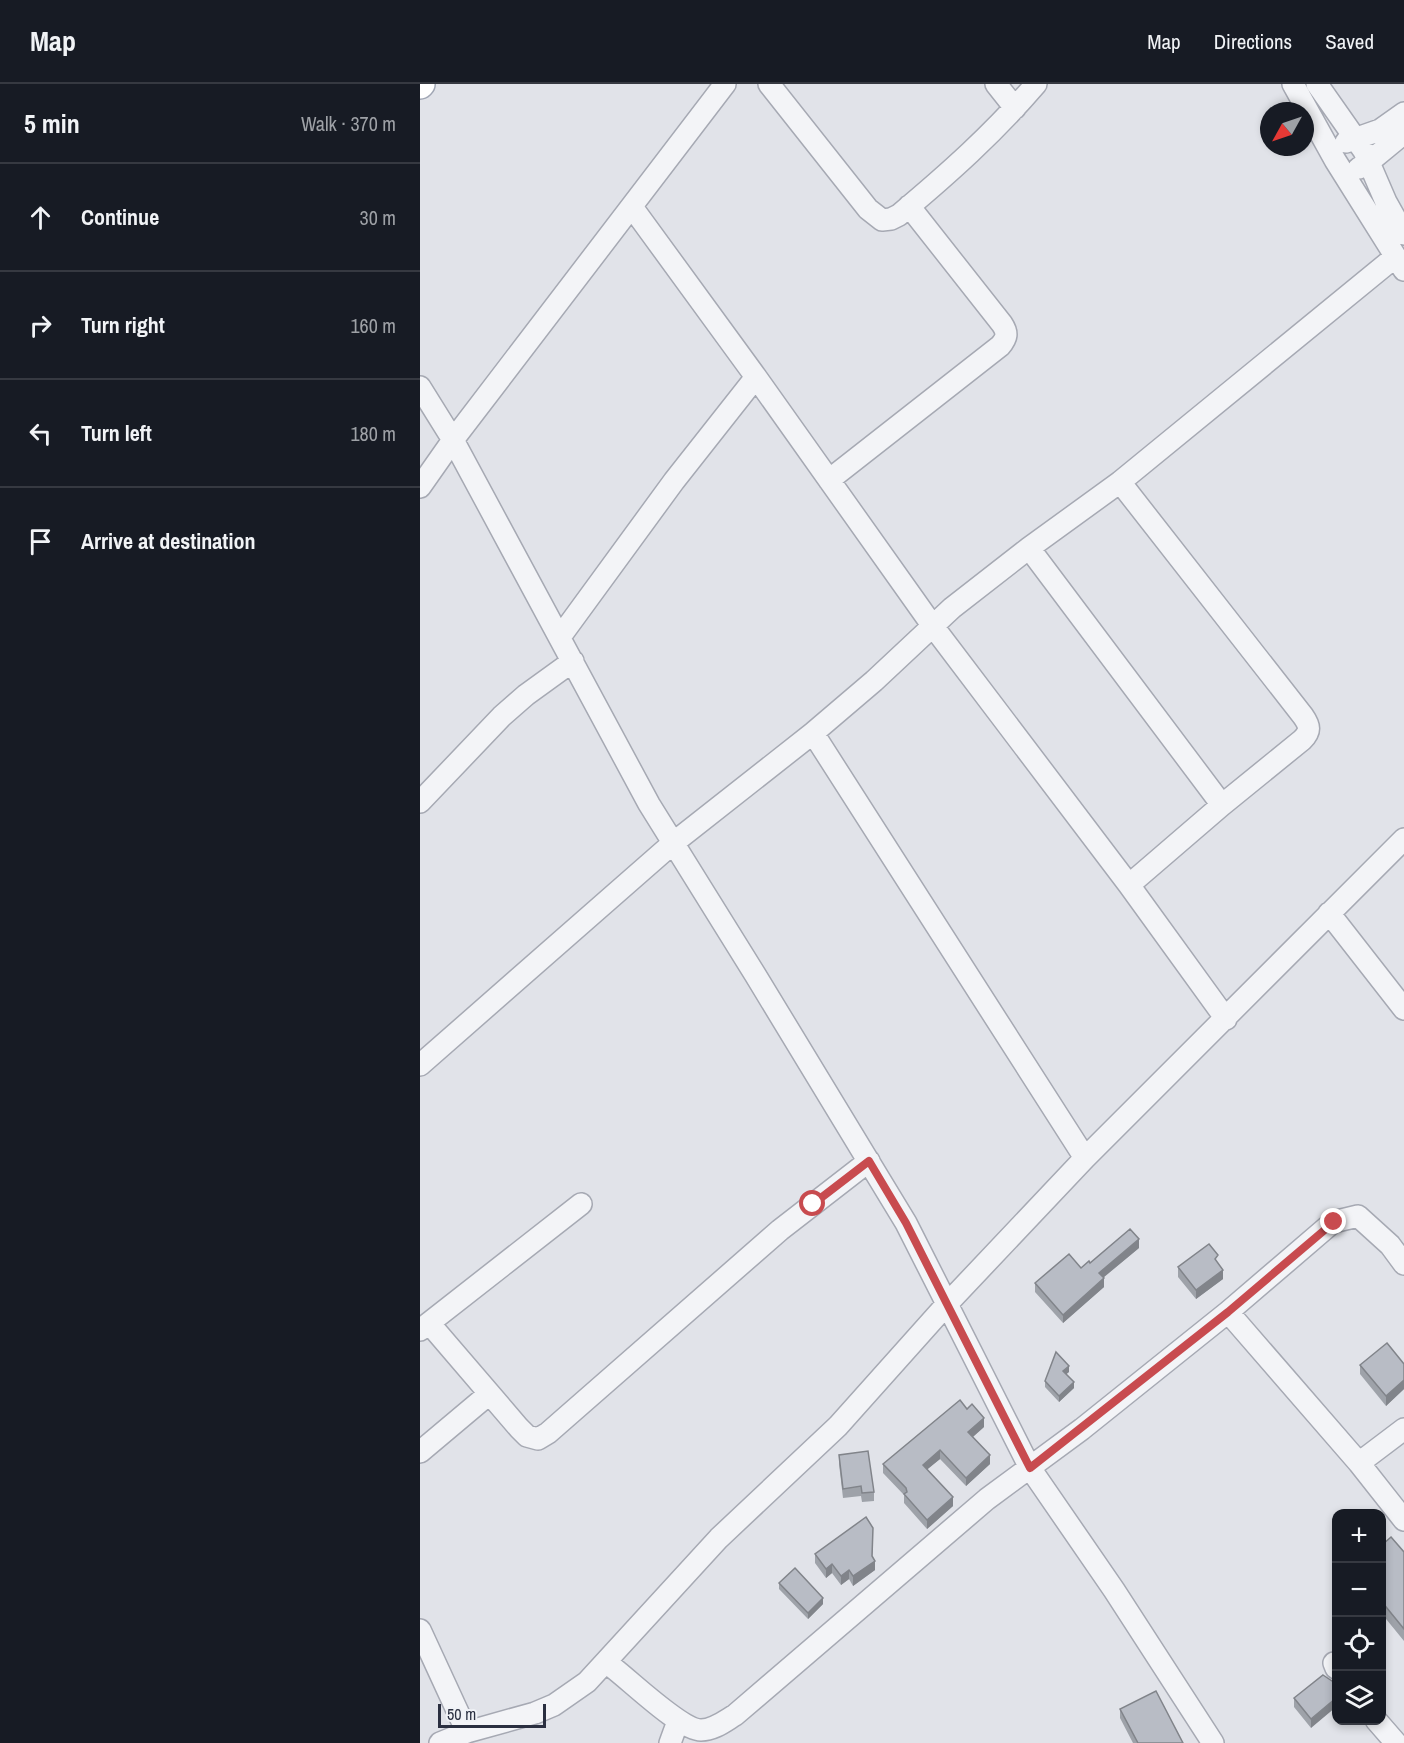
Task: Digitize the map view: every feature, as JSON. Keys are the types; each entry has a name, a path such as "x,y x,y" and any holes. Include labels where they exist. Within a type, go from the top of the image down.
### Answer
{"street":[{"path":"420,487 453,440 725,84"},
{"path":"769,84 874,215 882,220 891,219 909,206 970,154 1036,84"},
{"path":"996,84 1015,108"},
{"path":"420,1065 672,843 813,733 894,663 932,625 1400,264 1337,163 1293,84"},
{"path":"1317,84 1357,138 1386,202 1404,234"},
{"path":"1337,163 1337,152 1341,144 1380,130 1404,113"},
{"path":"1337,163 1354,169 1369,162 1404,133"},
{"path":"829,480 1000,346 1006,335 1002,324 909,206"},
{"path":"632,207 932,625 1129,885 1226,1019"},
{"path":"560,636 674,481 756,377"},
{"path":"420,387 453,440 628,766 672,843 906,1223 1030,1468 1114,1590 1213,1743"},
{"path":"1120,482 1310,728 1302,740 1129,885"},
{"path":"1029,548 1222,805"},
{"path":"420,802 502,716 526,695 573,661"},
{"path":"813,733 1085,1158"},
{"path":"440,1743 554,1705 587,1682 607,1663 719,1538 837,1426 947,1304 1145,1096 1226,1019 1404,839"},
{"path":"1329,913 1404,1009"},
{"path":"581,1204 425,1327 527,1436 533,1439 542,1437 780,1230 869,1161"},
{"path":"607,1663 678,1721 694,1729 703,1730 713,1727 735,1714 978,1506 1030,1468 1228,1312 1334,1222 1358,1216 1390,1245 1404,1264"},
{"path":"1228,1312 1359,1463 1404,1520"},
{"path":"420,1452 489,1394"},
{"path":"1359,1463 1404,1429"},
{"path":"420,1630 468,1732"},
{"path":"670,1743 678,1721"},
{"path":"1380,1725 1396,1743"}],"building":[{"path":"1130,1229 1139,1239 1099,1273 1104,1278 1063,1315 1035,1283 1069,1254 1081,1268 1089,1261 1090,1263"},
{"path":"1209,1244 1218,1255 1215,1259 1223,1270 1196,1290 1178,1267"},
{"path":"1387,1343 1404,1364 1404,1380 1386,1396 1360,1365"},
{"path":"1056,1352 1069,1366 1063,1371 1074,1382 1059,1396 1045,1381"},
{"path":"960,1400 967,1409 972,1404 984,1418 968,1432 990,1455 966,1478 940,1450 923,1465 953,1497 927,1520 904,1494 907,1492 906,1488 883,1464"},
{"path":"868,1451 874,1492 862,1493 861,1486 843,1489 839,1455"},
{"path":"866,1517 873,1528 872,1556 875,1561 853,1576 849,1570 841,1576 832,1564 826,1569 815,1554"},
{"path":"1391,1537 1404,1552 1404,1629 1386,1607 1386,1541"},
{"path":"795,1568 823,1598 808,1613 779,1583"},
{"path":"1323,1675 1332,1681 1332,1701 1311,1719 1294,1698"},
{"path":"1156,1691 1183,1743 1138,1743 1120,1709"}],"route":[{"path":"813,1204 869,1161 920,1249 1030,1468 1228,1312 1334,1222"}]}
